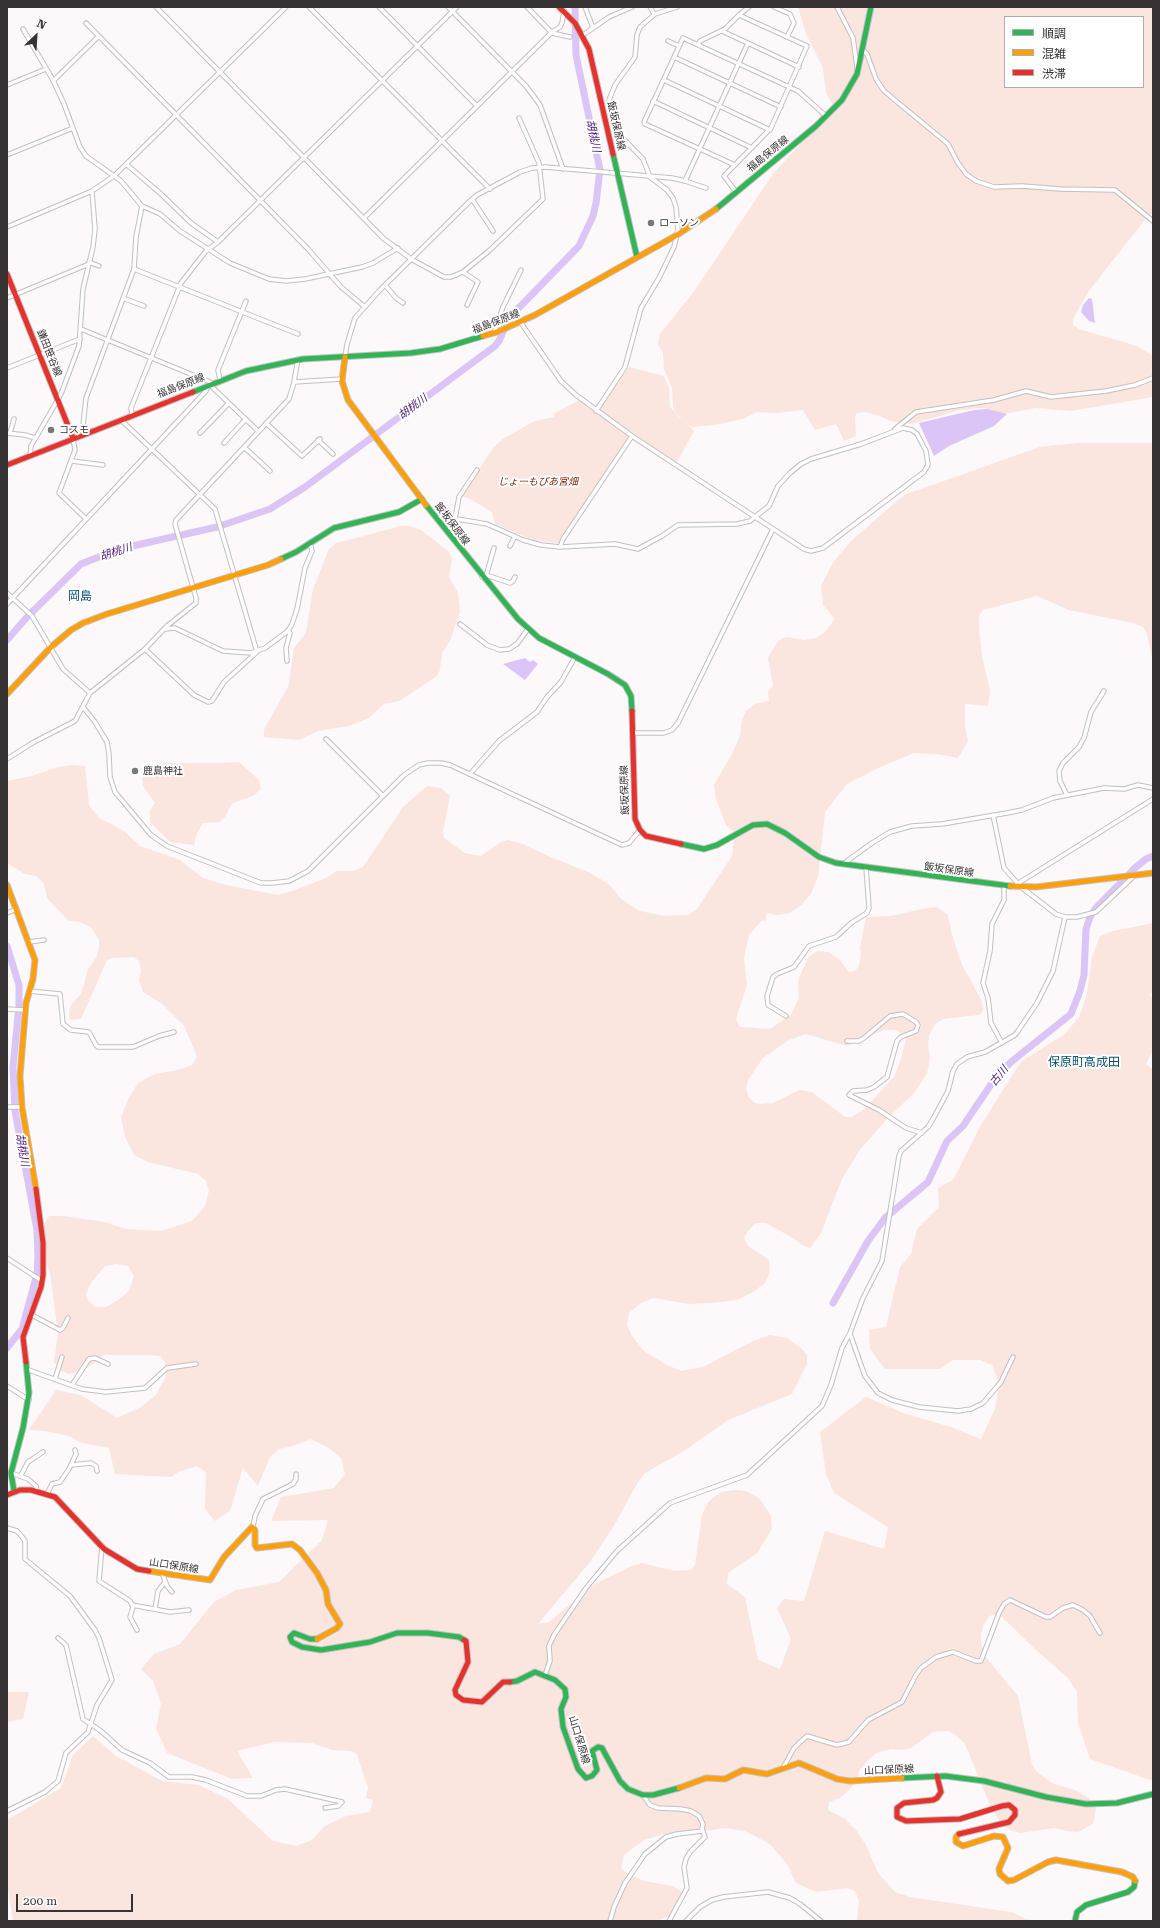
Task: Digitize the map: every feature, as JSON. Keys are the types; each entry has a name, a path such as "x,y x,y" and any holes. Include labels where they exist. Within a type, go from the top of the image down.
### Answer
{"main road":[{"name":"福島保原線","path":"7,465 246,371 298,360 411,353 440,349 496,333 520,322 676,235 714,212 826,116 849,89 859,69 871,7"},
{"name":"飯坂保原線","path":"561,9 572,19 582,34 590,54 637,257"},
{"name":"鎌田笹谷線","path":"7,274 73,438"},
{"name":"飯坂保原線","path":"345,357 342,379 348,400 436,518 528,630 539,638 625,685 631,696 635,819 640,830 646,836 704,848 717,845 753,825 767,824 785,833 819,857 843,864 1004,886 1019,886 1153,873"},
{"path":"7,694 51,647 71,630 93,619 268,565 291,554 334,528 399,512 422,499"},
{"path":"7,885 29,942 35,964 34,980 29,991 25,1010 20,1062 22,1107 42,1224 42,1280 38,1297 30,1314 23,1337 29,1400 11,1473 14,1491"},
{"name":"山口保原線","path":"7,1495 14,1491 25,1490 47,1494 64,1504 102,1546 118,1559 132,1567 210,1580 224,1557 246,1532 253,1527"},
{"path":"253,1527 255,1530 255,1545 257,1548 289,1543 300,1550 317,1573 326,1590 328,1604 339,1622 337,1628 318,1639 310,1639 294,1633 290,1637 292,1642 302,1647 321,1650 370,1642 397,1633 428,1633 459,1637 466,1641 468,1662 461,1680 455,1690 456,1695 463,1700 473,1702 482,1702 503,1682 517,1682 535,1672 545,1675"},
{"name":"山口保原線","path":"545,1675 555,1680 565,1689 566,1697 561,1710 563,1727 581,1774 586,1778 592,1776 597,1770 592,1756 592,1751 598,1747 602,1748 620,1781 628,1788 643,1795 660,1793 706,1778 725,1779 743,1770 766,1774 799,1763 829,1777 850,1781 937,1776 958,1777 984,1781 1046,1797 1086,1804 1117,1803 1153,1794"},
{"path":"937,1776 941,1792 937,1798 933,1800 904,1803 897,1808 898,1816 906,1821 960,1819 1002,1806 1009,1805 1013,1807 1015,1815 1009,1822 977,1830 960,1832 956,1837 959,1845 963,1846 994,1836 1003,1838 1006,1841 1008,1848 999,1869 1000,1874 1008,1881 1014,1880 1048,1862 1056,1860 1122,1872 1134,1877 1134,1887 1128,1892 1086,1905 1078,1912 1075,1921"}],"street":[{"path":"7,227 92,191 114,176 286,7"},
{"path":"309,7 490,189"},
{"path":"379,7 477,106"},
{"path":"448,7 512,72 540,105 563,169"},
{"path":"132,415 131,408 179,287 208,248 218,242 261,201 457,7"},
{"path":"527,7 552,32 559,36 570,37"},
{"path":"585,7 594,28"},
{"path":"582,34 594,28 609,17 632,7"},
{"path":"650,7 654,14"},
{"path":"596,411 625,367 642,304 659,278 676,244 677,211 673,198 667,190 650,177 643,159 614,129 609,103 616,85 635,57 637,35 640,27 654,14 676,7"},
{"path":"698,45 703,39 722,31 749,7"},
{"path":"774,7 790,14 794,23 787,37"},
{"path":"837,7 853,38 856,50 856,65 859,69"},
{"path":"157,8 383,238 411,259 444,277 451,278 463,272 495,245 543,199 540,167 519,118"},
{"path":"364,218 552,32 560,27 562,23 561,9"},
{"path":"736,192 724,176 770,130 808,46 740,15"},
{"path":"86,23 261,201 329,274 365,307"},
{"path":"23,29 53,81 83,153 114,176 142,206 160,214 180,231 230,263 269,279 306,279 350,271 368,265 398,248"},
{"path":"722,31 799,67"},
{"path":"53,81 99,36"},
{"path":"735,165 645,124 644,122 682,38 798,91 826,116"},
{"path":"668,42 679,46"},
{"path":"685,181 748,43"},
{"path":"863,50 867,54 876,79 884,91 948,144 958,163 966,174 976,181 994,187 1022,186 1060,189 1113,190 1130,200 1153,221"},
{"path":"674,57 781,107"},
{"path":"7,85 46,69"},
{"path":"664,80 720,105 770,130"},
{"path":"601,100 610,98"},
{"path":"654,101 752,148"},
{"path":"7,156 73,128"},
{"path":"126,164 161,194 191,224 218,242"},
{"path":"345,357 353,324 365,307 385,285 472,199 520,172 540,167 685,181 706,188"},
{"path":"30,456 31,446 58,399 75,356 80,338 82,301 93,247 95,229 92,191"},
{"path":"472,199 493,231"},
{"path":"82,435 86,398 134,269 136,237 142,206"},
{"path":"7,298 89,263 99,266"},
{"path":"134,269 298,334"},
{"path":"496,333 503,306 521,270"},
{"path":"463,272 478,282 468,305"},
{"path":"385,285 396,298 403,303"},
{"path":"123,298 144,306"},
{"path":"220,381 218,370 246,301"},
{"path":"436,518 444,517 487,524 535,544 560,547 614,544 638,549 662,536 678,525 737,524 750,521 755,517 770,506 778,486 801,464 811,459 861,444 893,431 906,428 917,434 926,451 928,465 924,472 820,550 809,551 773,529 755,517 632,436 596,411 565,385 520,322"},
{"path":"81,329 152,357 210,385 258,431"},
{"path":"7,368 80,338"},
{"path":"7,759 34,742 73,722 90,692 145,649 172,622 196,604 197,600 175,522 289,398 298,360"},
{"path":"893,431 916,412 994,400 1026,391 1051,397 1106,391 1135,385 1153,378"},
{"path":"294,382 342,379"},
{"path":"7,604 210,385"},
{"path":"200,433 229,404"},
{"path":"14,419 8,433 35,438"},
{"path":"121,420 215,509 257,652"},
{"path":"224,443 246,420"},
{"path":"266,423 302,456 319,440 333,454"},
{"path":"560,547 563,539 632,436"},
{"path":"73,438 76,448 59,493 86,519"},
{"path":"244,447 270,471"},
{"path":"72,461 103,465"},
{"path":"455,519 459,497 477,470"},
{"path":"633,733 664,733 672,730 678,723 773,529"},
{"path":"510,546 515,536"},
{"path":"145,649 194,695 208,702 212,701 224,682 257,652 269,646 288,630 297,609 305,568 312,551 310,542"},
{"path":"494,548 484,576 510,582 514,581 515,577"},
{"path":"7,593 32,616 66,672 90,692"},
{"path":"172,622 174,627 220,650 240,653 257,652"},
{"path":"460,624 487,645 500,650 509,649 517,644 528,630"},
{"path":"164,630 174,627"},
{"path":"287,661 286,648 290,633 288,630"},
{"path":"470,774 499,741 537,712 560,682 575,657"},
{"path":"1067,796 1060,781 1059,771 1063,763 1079,747 1084,738 1090,712 1104,691"},
{"path":"82,707 95,722 106,742 109,754 110,777 115,792 151,835 166,846 261,883 289,880 308,871 404,775 423,764 441,763 470,774 622,845 629,843 640,830"},
{"path":"326,739 382,796"},
{"path":"843,864 872,843 896,830 912,826 942,824 1022,810 1053,798 1104,788 1124,789 1138,785 1153,788"},
{"path":"1019,886 1153,798"},
{"path":"993,815 1004,868 1019,886 1049,910 1065,917 1083,916 1096,912 1132,875"},
{"path":"786,1016 769,1006 766,1001 772,977 794,967 809,946 836,937 851,922 867,913 869,908 866,867"},
{"path":"1002,1043 991,1023 988,998 983,983 990,951 992,924 1004,900 1004,886"},
{"path":"7,913 17,909"},
{"path":"545,1675 550,1660 549,1646 554,1635 586,1588 617,1551 670,1502 747,1475 801,1427 822,1406 831,1385 842,1348 850,1333 863,1298 884,1254 897,1159 901,1151 928,1127 943,1102 957,1064 964,1059 985,1052 1015,1035 1039,999 1055,964 1065,917"},
{"path":"29,942 44,940"},
{"path":"29,991 60,994 63,1024 71,1030 89,1032 98,1047 127,1048 138,1046 159,1036 174,1032"},
{"path":"7,1009 25,1010"},
{"path":"847,1041 859,1041 890,1016 903,1014 916,1022 918,1026 916,1031 901,1037 897,1041 887,1077 874,1087 867,1090 853,1091 849,1095 879,1110 906,1128 922,1133"},
{"path":"7,1107 22,1107"},
{"path":"7,1258 42,1280"},
{"path":"30,1314 60,1330 63,1328 68,1318"},
{"path":"850,1333 865,1376 873,1388 884,1397 919,1407 958,1411 970,1409 983,1403 1001,1382 1013,1357"},
{"path":"55,1379 62,1357"},
{"path":"72,1385 89,1358 95,1358 108,1364"},
{"path":"26,1369 82,1389 106,1392 145,1388 167,1368 196,1364"},
{"path":"7,1386 29,1400"},
{"path":"47,1494 50,1485 60,1482 71,1466 75,1450"},
{"path":"21,1475 28,1462 43,1452"},
{"path":"71,1466 91,1463 96,1466 97,1471"},
{"path":"11,1473 21,1475 34,1483 37,1491"},
{"path":"253,1527 263,1499 293,1484 296,1479 296,1474"},
{"path":"7,1528 22,1535 25,1541 25,1559 73,1599 99,1638 112,1680 97,1705 88,1732 66,1753 58,1781 44,1792 7,1811"},
{"path":"102,1546 99,1581 124,1596 132,1605 170,1612 189,1610"},
{"path":"162,1573 165,1582 172,1592"},
{"path":"155,1609 158,1591 165,1582"},
{"path":"782,1769 794,1748 807,1736 837,1745 849,1742 868,1720 902,1702 919,1672 936,1657 953,1652 976,1661 981,1661 999,1613 1004,1604 1010,1600 1046,1617 1050,1617 1063,1608 1073,1605 1083,1610 1090,1616 1100,1633"},
{"path":"132,1605 130,1616 137,1630"},
{"path":"58,1638 66,1645 83,1719 91,1726 101,1731 122,1750 150,1764 169,1777 192,1777 206,1780 250,1796 261,1796 276,1790 285,1789 342,1802 338,1806 325,1808"},
{"path":"643,1795 650,1804 658,1808 680,1809 691,1812 699,1816 703,1824 705,1838 690,1852 686,1859 684,1867 687,1888 669,1921"},
{"path":"610,1921 625,1883 645,1854 666,1837 677,1834 703,1831"},
{"path":"686,1921 700,1907 712,1900 722,1897 768,1892 790,1898 821,1921"}],"green space":[{"path":"798,7 1153,7 1153,213 1148,216 1088,292 1073,319 1073,325 1079,329 1137,346 1153,356 1153,397 1071,411 1035,408 999,415 990,409 980,408 960,410 911,424 890,421 880,416 865,412 857,413 855,416 856,436 844,441 836,424 815,430 803,410 776,413 757,412 743,419 715,425 691,427 678,416 673,407 672,388 664,369 663,353 658,344 660,334 695,290 773,174 834,107 826,93 823,68 806,34"},
{"name":"じょーもぴあ宮畑","path":"629,367 664,376 669,388 670,407 694,431 674,467 632,440 563,544 533,540 495,524 492,512 462,496 493,448 504,438 535,421 554,417 555,413 576,402 581,397 597,408"},
{"path":"1077,443 1153,443 1153,663 1147,634 1143,627 1133,623 1069,610 1037,596 983,610 979,616 979,628 982,656 990,690 988,706 965,704 965,726 968,741 958,758 937,754 914,753 878,768 847,784 825,812 818,877 811,894 801,905 790,913 777,915 767,913 765,921 762,920 749,935 744,958 747,985 736,1019 740,1027 770,1029 791,1015 799,998 798,982 801,973 808,958 817,951 828,952 840,960 849,972 855,971 859,966 861,955 860,948 866,917 891,916 937,907 948,915 953,938 962,965 982,1001 983,1011 979,1015 943,1019 935,1024 929,1036 928,1046 930,1058 927,1074 913,1094 887,1119 859,1151 842,1179 821,1233 810,1248 802,1245 793,1238 766,1223 756,1223 748,1231 744,1238 748,1246 769,1260 770,1273 765,1283 753,1292 737,1300 711,1303 689,1304 653,1298 641,1303 629,1313 627,1325 632,1336 644,1351 667,1365 681,1371 703,1367 753,1341 770,1335 787,1338 800,1347 807,1355 807,1364 792,1394 728,1420 684,1451 645,1473 638,1482 615,1524 590,1562 538,1624 549,1622 595,1584 630,1567 642,1563 675,1571 691,1570 695,1565 702,1515 708,1502 721,1492 734,1490 746,1491 760,1499 771,1516 772,1529 757,1553 728,1573 727,1584 745,1597 758,1660 780,1669 791,1639 777,1608 784,1599 804,1601 825,1531 884,1549 888,1527 834,1493 826,1474 820,1432 866,1397 906,1414 951,1427 981,1439 995,1409 999,1383 992,1365 980,1360 953,1360 939,1369 885,1369 870,1349 869,1330 886,1327 900,1267 911,1254 917,1229 939,1207 938,1188 953,1180 981,1125 1013,1074 1022,1061 1065,1034 1079,1017 1087,994 1092,957 1100,936 1113,931 1153,923 1153,991 1149,996 1153,998 1153,1049 1146,1064 1153,1070 1153,1781 1090,1759 1078,1723 1077,1692 1068,1678 997,1614 989,1616 984,1624 981,1634 981,1644 985,1656 1018,1696 1032,1764 1036,1771 1052,1783 1077,1791 1089,1798 1096,1808 1093,1824 1078,1832 1054,1828 1020,1833 1010,1830 1000,1822 990,1805 965,1744 956,1735 948,1731 933,1732 911,1748 903,1750 891,1749 876,1753 859,1771 857,1781 848,1791 840,1798 829,1802 828,1810 845,1819 857,1831 866,1845 878,1873 895,1892 910,1897 1011,1912 1032,1921 857,1921 859,1901 855,1891 847,1888 817,1892 796,1883 787,1864 770,1844 745,1831 724,1828 700,1832 668,1833 644,1840 624,1855 621,1868 628,1874 644,1881 672,1886 684,1894 680,1906 669,1916 657,1921 13,1921 8,1890 7,1820 61,1788 73,1755 93,1736 116,1756 162,1781 199,1785 228,1799 273,1841 296,1846 312,1840 325,1826 346,1816 370,1812 373,1800 366,1798 368,1788 357,1754 351,1751 332,1750 312,1743 274,1742 237,1751 253,1778 232,1779 167,1753 156,1728 161,1704 153,1681 141,1669 154,1654 180,1644 214,1602 236,1590 279,1582 322,1540 328,1520 271,1521 281,1497 334,1488 345,1474 341,1458 329,1448 311,1439 293,1446 279,1449 270,1457 258,1486 243,1468 230,1511 215,1521 205,1509 206,1472 197,1466 178,1472 171,1477 115,1474 109,1448 82,1443 69,1436 45,1431 29,1430 56,1390 81,1395 117,1418 141,1407 156,1395 166,1376 165,1362 160,1356 105,1355 83,1371 69,1374 61,1371 54,1362 58,1333 50,1273 38,1237 49,1216 63,1216 105,1222 126,1229 162,1231 192,1221 205,1206 209,1191 206,1181 198,1174 148,1162 134,1155 125,1137 121,1117 128,1099 138,1083 155,1074 178,1070 192,1065 197,1057 184,1026 161,1003 143,992 139,980 141,971 139,961 134,957 112,958 107,960 81,1019 70,1020 69,1014 71,1005 80,995 87,971 96,958 99,949 99,940 91,927 80,922 69,921 63,915 47,898 44,884 36,876 25,874 7,863 7,781 32,776 58,767 73,765 85,766 89,805 99,818 124,831 140,846 180,860 203,878 226,885 278,895 326,878 337,871 353,871 363,867 403,807 427,786 441,788 450,796 443,831 444,838 465,853 481,856 501,842 508,840 523,844 588,872 609,884 621,899 640,911 665,916 688,915 697,909 732,856 735,833 726,825 716,799 714,785 732,754 740,736 742,720 746,711 755,704 769,701 768,692 773,686 768,658 778,641 786,637 804,640 816,638 824,633 835,619 823,605 821,586 834,561 851,541 904,495 1040,447","holes":["884,1030 895,1030 904,1034 906,1039 900,1062 894,1077 862,1111 851,1117 845,1117 812,1092 799,1090 773,1103 755,1103 749,1098 746,1089 748,1080 763,1058 789,1040 806,1034 847,1046","116,1264 128,1266 134,1276 129,1291 106,1307 95,1307 87,1299 86,1294 91,1283 105,1266"]},
{"path":"401,526 410,526 421,530 448,551 452,558 449,577 458,593 460,612 450,641 442,653 440,670 437,676 399,701 384,704 369,718 349,726 318,731 299,740 264,737 264,730 288,687 294,648 306,633 313,589 329,549 337,543"},
{"path":"239,762 259,780 261,789 253,796 232,803 225,817 220,822 203,823 197,833 194,845 170,842 150,822 150,810 155,803 143,786 142,774 146,767 157,763"},
{"path":"7,1692 29,1692 23,1719 7,1722"}],"shaded area":[{"path":"1089,298 1092,299 1095,323 1089,321 1081,312 1083,305"},
{"path":"988,409 1007,414 994,426 949,446 934,456 919,423 974,410"},
{"path":"525,658 530,662 533,660 538,664 525,680 503,664"}],"waterway":[{"name":"胡桃川","path":"7,640 28,616 81,564 119,549 217,527 270,509 305,487 495,346 499,341 509,318 579,246 593,216 600,170 576,55 575,7"},
{"name":"古川","path":"833,1303 868,1241 885,1218 928,1182 947,1141 963,1126 996,1077 1011,1062 1071,1014 1080,991 1084,975 1086,929 1090,917 1095,909 1135,868 1146,859 1153,856"},
{"name":"胡桃川","path":"7,946 19,985 19,1006 13,1067 15,1111 37,1230 38,1258 37,1274 22,1329 7,1348"}],"traffic: fast":[{"path":"716,209 816,126 842,100 857,74 871,7"},
{"path":"613,154 637,257"},
{"path":"193,392 246,371 303,359 411,353 440,349 483,336"},
{"path":"281,559 296,552 334,528 399,512 422,499"},
{"path":"426,505 518,619 539,638 608,674 625,685 631,696 632,711"},
{"path":"681,844 704,849 717,845 753,825 767,824 785,833 819,857 836,863 1010,886"},
{"path":"14,1491 11,1473 23,1428 29,1393 26,1362"},
{"path":"317,1639 310,1639 294,1633 290,1637 292,1642 302,1647 321,1650 370,1642 397,1633 428,1633 459,1637 464,1640"},
{"path":"510,1682 517,1681 535,1672 555,1680 565,1689 566,1697 561,1709 563,1727 578,1769 586,1778 592,1776 597,1770 592,1751 598,1747 602,1748 620,1781 628,1789 643,1795 653,1795 679,1788"},
{"path":"902,1778 945,1776 984,1781 1046,1797 1086,1804 1117,1803 1153,1794"},
{"path":"1075,1921 1077,1912 1086,1905 1128,1892 1134,1887 1135,1881"}],"traffic: slow":[{"path":"483,336 497,332 535,315 677,235 716,209"},
{"path":"345,357 342,381 348,400 426,505"},
{"path":"7,694 51,647 71,630 83,623 107,614 268,565 281,559"},
{"path":"1010,886 1036,887 1153,873"},
{"path":"7,885 35,960 33,979 26,1003 20,1076 22,1107 36,1189"},
{"path":"149,1571 210,1580 224,1557 252,1527 255,1530 255,1545 257,1548 292,1544 300,1550 317,1573 326,1590 328,1604 340,1624 337,1628 317,1639"},
{"path":"679,1788 706,1778 725,1779 743,1770 767,1774 799,1763 837,1779 850,1781 902,1778"},
{"path":"959,1834 956,1837 956,1842 963,1846 994,1836 1003,1837 1008,1848 999,1869 1000,1874 1008,1881 1014,1880 1048,1862 1056,1860 1122,1872 1133,1877 1135,1881"}],"traffic: jam":[{"path":"559,7 575,23 589,49 613,154"},
{"path":"7,274 73,438"},
{"path":"7,465 193,392"},
{"path":"632,711 635,819 640,830 646,836 681,844"},
{"path":"26,1362 23,1337 41,1287 43,1275 43,1243 36,1189"},
{"path":"7,1495 20,1490 31,1490 55,1497 104,1549 137,1569 149,1571"},
{"path":"464,1640 466,1641 468,1662 455,1690 456,1695 463,1700 482,1702 503,1682 510,1682"},
{"path":"937,1776 941,1792 937,1798 933,1800 904,1803 897,1808 897,1817 906,1821 960,1819 1002,1806 1009,1805 1015,1810 1015,1815 1009,1822 959,1834"}],"place":[{"name":"ローソン","path":"651,223"},
{"name":"コスモ","path":"51,430"},
{"name":"鹿島神社","path":"135,771"}],"district":[{"name":"岡島","path":"80,596"},
{"name":"保原町高成田","path":"1084,1062"}]}
